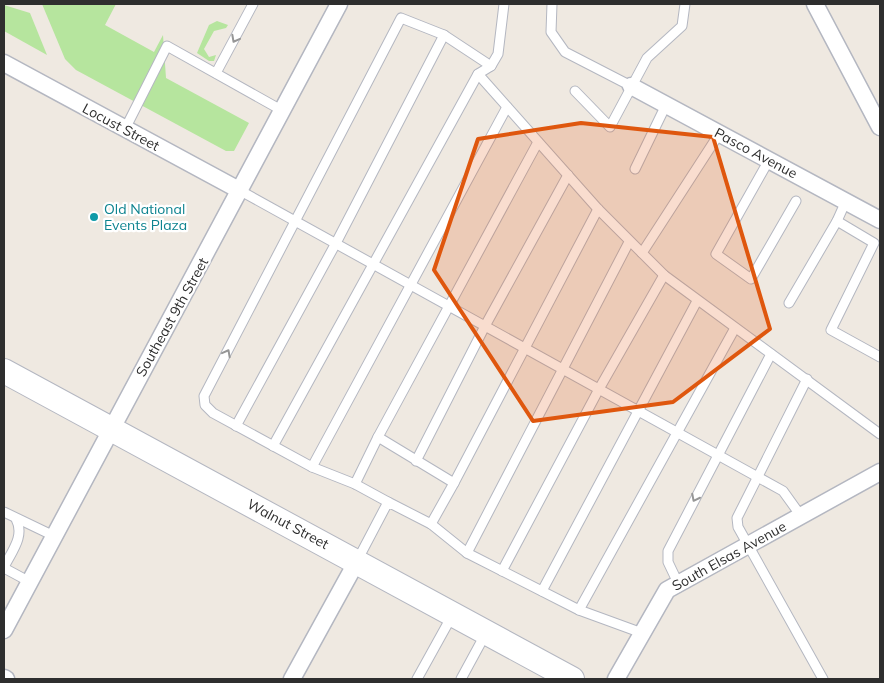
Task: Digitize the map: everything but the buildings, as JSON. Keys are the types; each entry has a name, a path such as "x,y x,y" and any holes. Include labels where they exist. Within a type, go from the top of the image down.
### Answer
{"main road":[{"name":"Walnut Street","path":"4,371 572,679"}],"street":[{"name":"Southeast 9th Street","path":"4,630 339,4"},
{"path":"815,4 880,127"},
{"name":"Locust Street","path":"4,63 239,190"},
{"name":"Pasco Avenue","path":"631,86 880,220"},
{"name":"South Elsas Avenue","path":"616,679 667,590 880,472"},
{"path":"292,679 357,561"}],"lane":[{"path":"216,73 253,4"},
{"path":"273,446 478,74 491,66 498,54 504,4"},
{"path":"552,4 551,32 565,52 631,86"},
{"path":"575,91 610,127 647,58 682,26 685,4"},
{"path":"491,66 444,35 400,18 297,221 204,396 206,405 213,413 312,467 355,484 431,524 467,552 502,571 579,610 642,633"},
{"path":"236,426 336,243 444,35"},
{"path":"125,129 167,46 283,111"},
{"path":"478,74 598,209 664,275 697,301 808,379 880,434"},
{"path":"634,169 666,105"},
{"path":"312,467 507,107"},
{"path":"642,253 719,134"},
{"path":"355,484 378,437 538,142"},
{"path":"768,160 716,254 751,279 796,201"},
{"path":"416,461 484,326 568,175"},
{"path":"239,190 450,305 484,326 783,491 801,516"},
{"path":"789,303 837,221 846,202"},
{"path":"431,524 598,209"},
{"path":"837,221 874,243 830,330 880,357"},
{"path":"467,552 629,242"},
{"path":"502,571 599,389 664,275"},
{"path":"542,591 637,410 697,301"},
{"path":"579,610 735,328"},
{"path":"678,583 668,562 668,550 771,354"},
{"path":"808,379 737,518 738,527 823,679"},
{"path":"378,437 454,483"},
{"path":"357,561 388,502"},
{"path":"4,512 54,536"},
{"path":"16,519 20,528 20,537 4,568 30,582"},
{"path":"417,679 453,614"},
{"path":"461,679 486,632"}],"highlighted area":[{"path":"581,123 713,137 770,329 673,402 533,421 434,270 478,139"}],"green space":[{"path":"42,4 116,4 105,25 154,52 163,35 166,78 249,123 234,151 226,151 76,70 65,59"},
{"path":"4,5 30,13 47,55 4,31"},
{"path":"217,21 228,25 226,28 214,31 204,49 209,57 216,55 214,61 209,61 197,53 209,25"}],"place":[{"name":"Old National Events Plaza","path":"94,217"}]}
